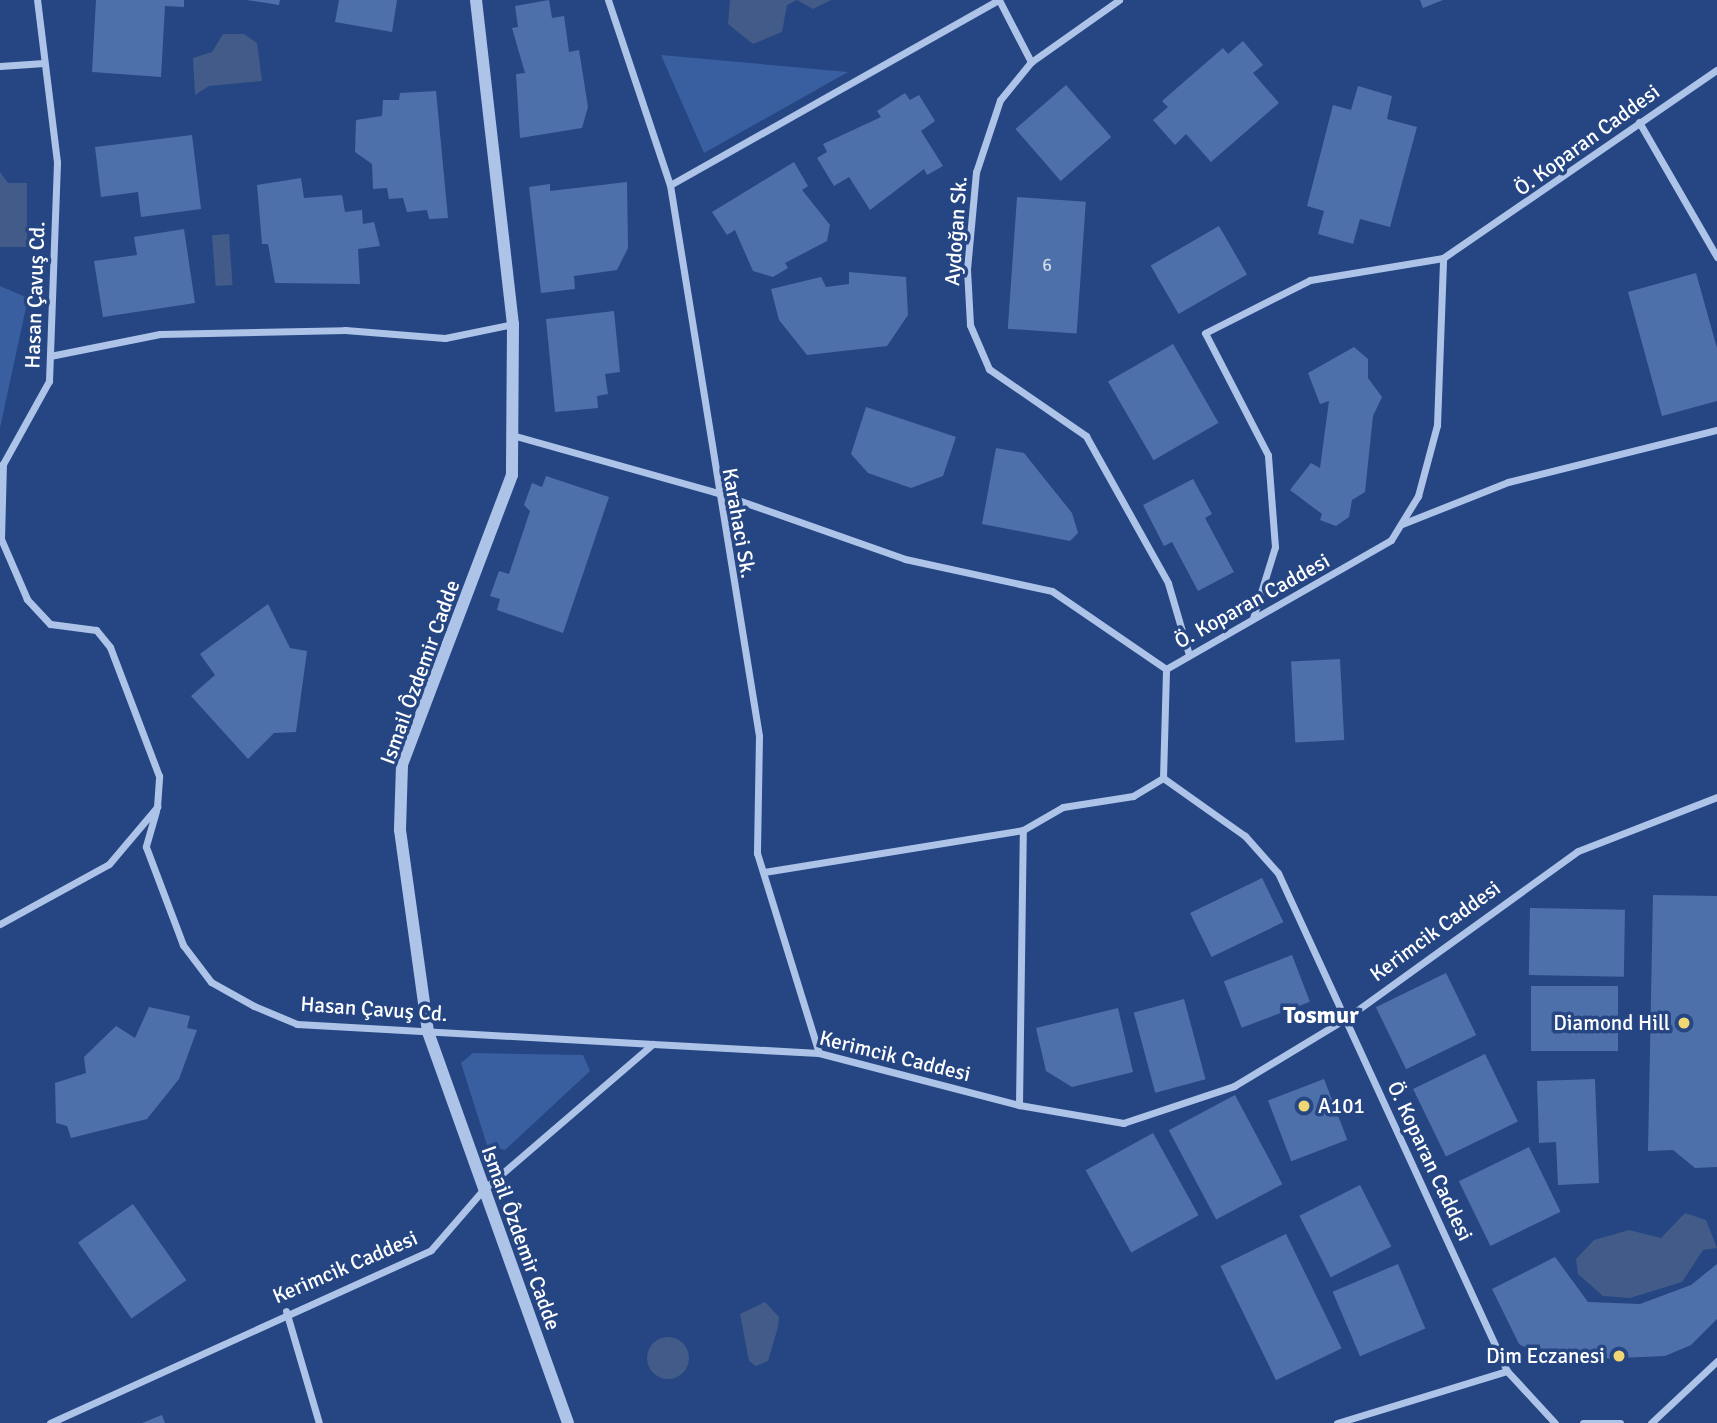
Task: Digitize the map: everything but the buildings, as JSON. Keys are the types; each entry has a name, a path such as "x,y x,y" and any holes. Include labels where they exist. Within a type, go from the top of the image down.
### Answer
{"street":[{"name":"Hasan Çavuş Cd.","path":"37,0 57,162 49,381 3,464 1,539 27,599 50,624 96,630 110,647 159,776 157,807 146,847 183,945 211,982 297,1024 653,1044"},
{"name":"Ismail Ôzdemir Cadde","path":"476,0 513,324 512,475 402,765 400,830 428,1032 568,1423"},
{"name":"Karahaci Sk.","path":"608,0 670,185 715,492 759,736 758,853 819,1053"},
{"path":"670,185 999,0 1031,62"},
{"name":"Aydoğan Sk.","path":"1119,0 1031,62 1000,100 976,172 967,269 971,325 989,369 1086,436 1168,583 1189,655"},
{"path":"0,66 44,63"},
{"name":"Ö. Koparan Caddesi","path":"1555,1423 1507,1371 1278,873 1244,836 1163,778 1166,669 1253,618 1320,585 1391,540 1418,496 1437,425 1443,258 1717,70"},
{"path":"1639,122 1717,257"},
{"path":"1253,618 1275,547 1268,455 1205,333 1310,280 1443,258"},
{"path":"50,356 160,334 345,330 444,338 513,324"},
{"path":"1401,524 1508,482 1717,430"},
{"path":"512,435 715,492 905,559 1052,591 1166,669"},
{"path":"764,872 1023,830 1062,807 1133,796 1163,778"},
{"name":"Kerimcik Caddesi","path":"55,1421 286,1311 431,1250 483,1191 653,1044 819,1053 1019,1105 1123,1123 1234,1086 1345,1019 1578,851 1717,797"},
{"path":"0,924 109,864 157,807"},
{"path":"1019,1105 1023,830"},
{"path":"286,1311 318,1423"},
{"path":"1651,1423 1717,1361"},
{"path":"1337,1423 1507,1371"},
{"path":"1584,1423 1620,1423"}],"shaded area":[{"path":"730,0 797,0 787,5 782,32 753,44 728,24"},
{"path":"797,0 831,0 813,9"},
{"path":"223,34 244,34 257,43 262,81 209,86 195,95 193,58 212,52"},
{"path":"661,55 848,72 704,153"},
{"path":"0,172 8,183 27,183 27,247 0,247"},
{"path":"229,234 233,285 216,286 212,235"},
{"path":"0,286 28,298 0,428"},
{"path":"473,1053 583,1055 590,1071 505,1150 487,1145 461,1063"},
{"path":"1685,1213 1706,1220 1717,1248 1703,1250 1682,1282 1630,1298 1603,1296 1578,1274 1576,1259 1594,1240 1629,1230 1661,1238"},
{"path":"765,1302 779,1317 778,1327 768,1361 756,1366 749,1361 740,1314"},
{"path":"668,1337 683,1343 689,1358 683,1373 668,1379 653,1373 647,1358 653,1343"}],"place":[{"name":"Diamond Hill","path":"1684,1023"},
{"name":"A101","path":"1304,1106"},
{"name":"Dim Eczanesi","path":"1619,1356"}],"district":[{"name":"Tosmur","path":"1321,1016"}]}
